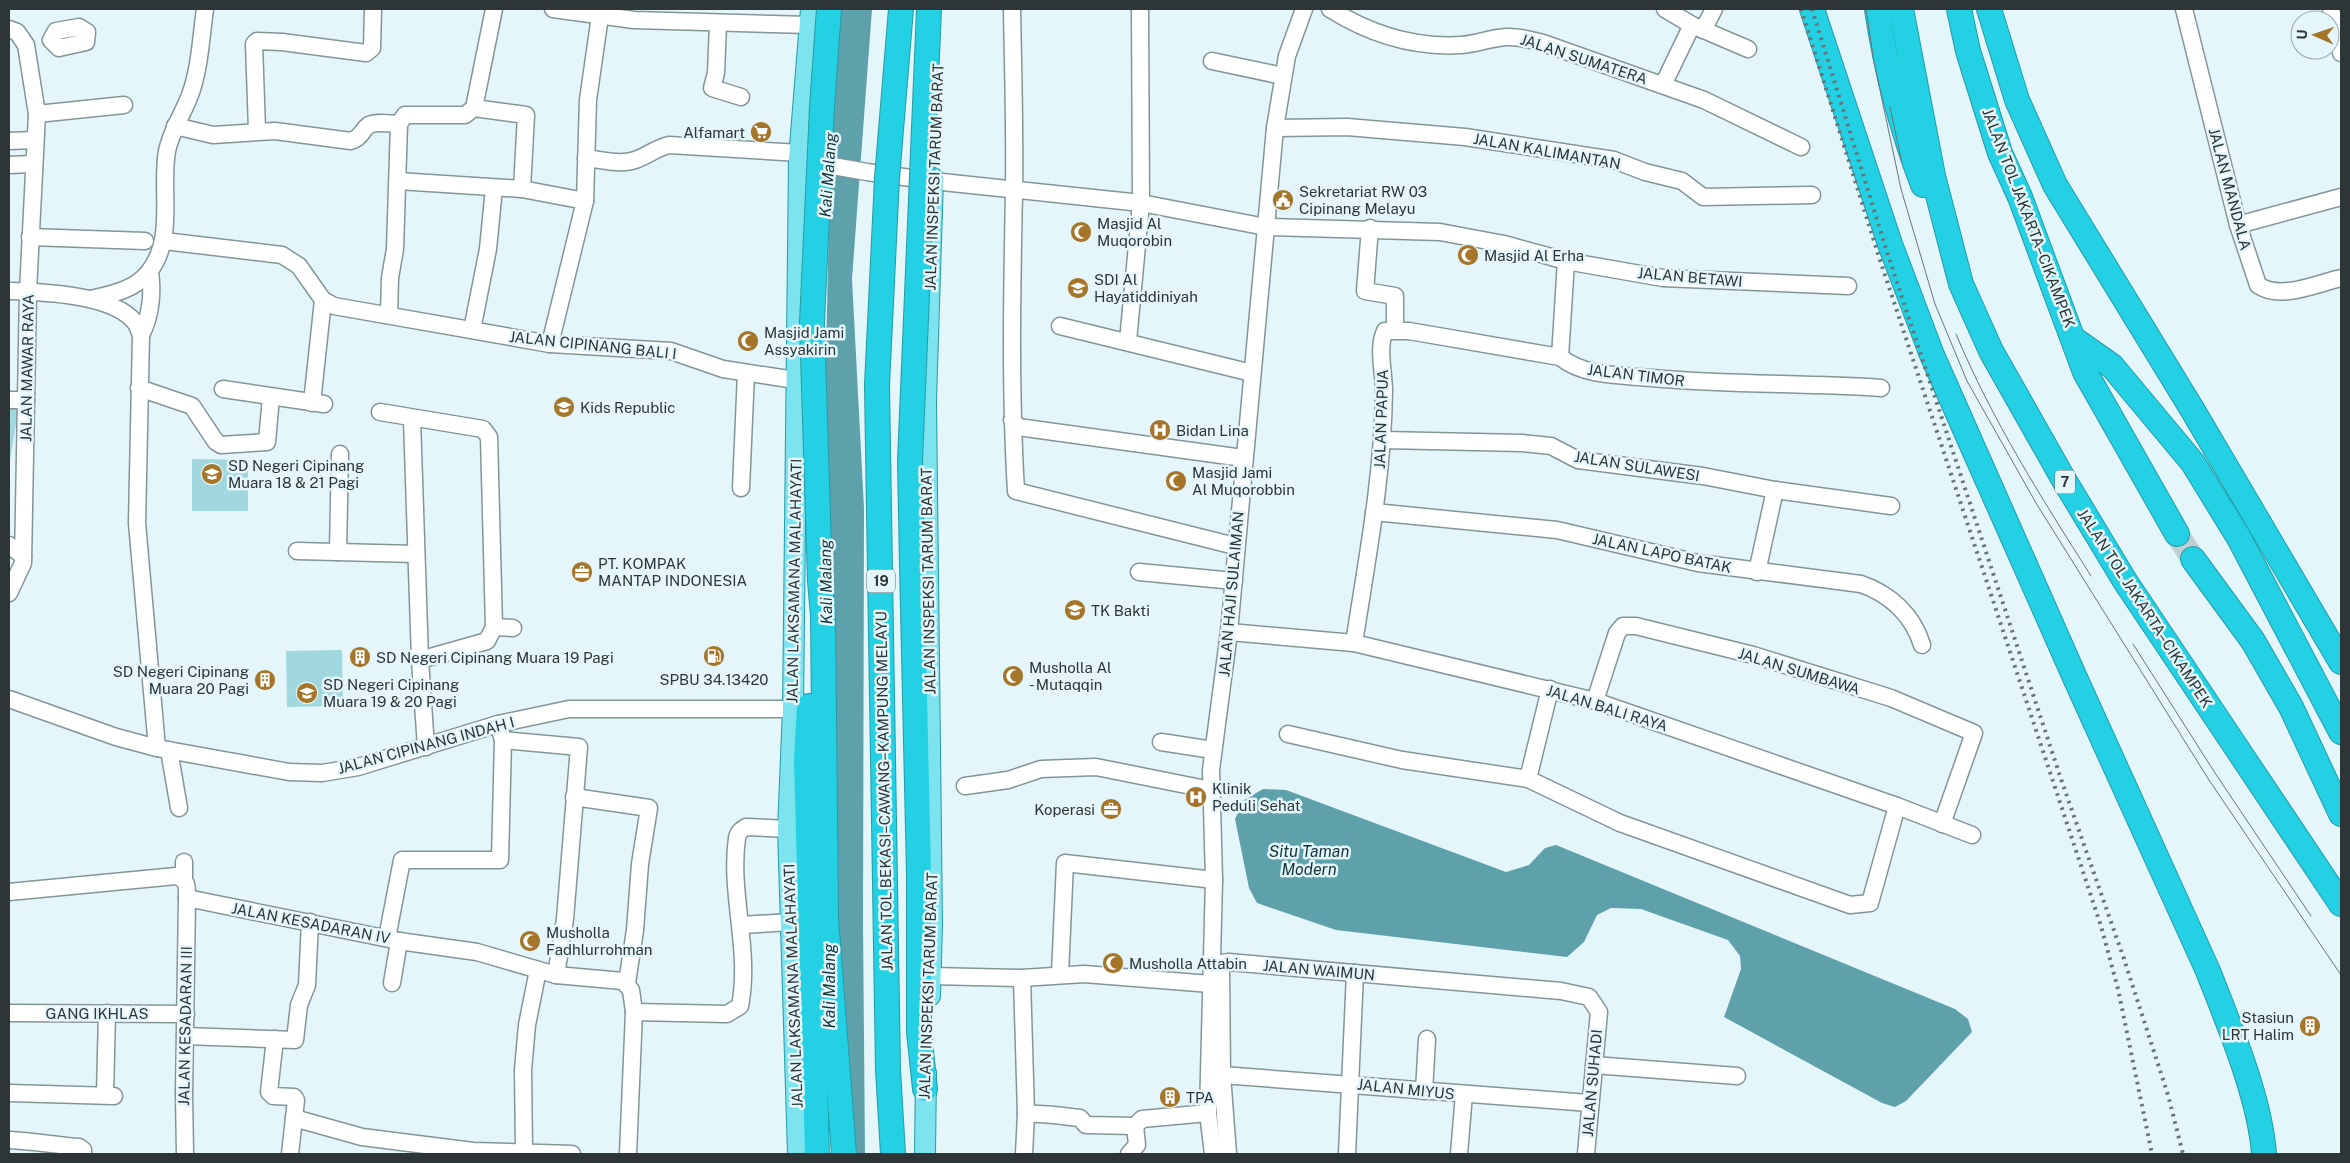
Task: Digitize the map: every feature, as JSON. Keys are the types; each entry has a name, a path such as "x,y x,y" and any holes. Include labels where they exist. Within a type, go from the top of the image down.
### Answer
{"highway":[{"name":"JALAN TOL BEKASI–CAWANG–KAMPUNG MELAYU","path":"893,1154 888,1070 877,385 888,178 902,9"},
{"path":"925,1089 919,1032 919,863 910,461 929,9"},
{"path":"1812,9 1890,244 1932,355 2208,971 2226,1017 2262,1126 2264,1154"},
{"path":"1829,9 1905,238 1947,349 2090,674 2223,964 2259,1071 2274,1124 2279,1154"},
{"path":"1877,9 1882,48 1905,137 1958,275"},
{"name":"JALAN TOL JAKARTA–CIKAMPEK","path":"1900,9 1933,176 1958,275 1991,351 2064,480 2126,581 2341,904"},
{"name":"JALAN TOL JAKARTA–CIKAMPEK","path":"1959,9 1968,51 2000,153 2020,197 2086,372 2177,534"},
{"path":"1989,9 2017,100 2055,185 2192,409 2341,662"},
{"path":"814,12 822,107 812,323 820,581 823,616 826,918 844,1154"},
{"name":"JALAN TOL JAKARTA–CIKAMPEK","path":"2075,340 2112,366 2192,463 2239,538 2341,732"},
{"path":"2194,559 2258,649 2291,707 2341,814"},
{"path":"817,1154 806,760 815,614 820,581"}],"main road":[{"name":"JALAN INSPEKSI TARUM BARAT","path":"925,1154 925,1089 932,924 926,401 940,9"},
{"name":"JALAN LAKSAMANA MALAHAYATI","path":"798,1154 788,829 793,709 795,380 799,156 814,12"}],"street":[{"path":"91,299 133,286 150,272 164,241 167,151 175,126 190,95 196,70 205,9"},
{"path":"257,130 254,44 257,41 282,42 366,53 372,48 373,9"},
{"path":"175,126 213,135 226,136 257,130 351,141 359,138 368,126 375,123 466,115 474,108 494,9"},
{"path":"558,9 600,16 718,24 814,12"},
{"path":"1012,9 1014,188 1012,420 1016,490 1236,546"},
{"path":"1128,341 1141,203 1140,9"},
{"name":"JALAN HAJI SULAIMAN","path":"1213,1154 1208,1113 1214,880 1211,790 1213,750 1229,632 1243,458 1275,128 1283,76 1304,9"},
{"name":"JALAN SUMATERA","path":"1330,9 1350,21 1403,41 1461,45 1505,37 1517,37 1543,43 1663,84 1738,116 1801,147"},
{"path":"1664,9 1698,28 1748,50"},
{"path":"1663,84 1698,28 1714,9"},
{"name":"JALAN MANDALA","path":"2184,9 2238,225 2255,278 2264,289 2288,291 2341,278"},
{"path":"2331,9 2341,53"},
{"path":"550,344 585,201 588,100 600,16"},
{"path":"718,24 716,73 712,88 741,96"},
{"path":"9,29 17,32 26,45 51,40"},
{"name":"JALAN MAWAR RAYA","path":"9,593 23,562 28,291 34,140 37,114 26,45"},
{"path":"1212,61 1283,76"},
{"path":"37,114 124,105"},
{"path":"474,108 526,115 522,189"},
{"path":"389,315 404,120"},
{"name":"JALAN KALIMANTAN","path":"1275,128 1347,127 1465,137 1614,160 1645,172 1682,181 1703,197 1812,195"},
{"path":"9,141 34,140"},
{"name":"JALAN BETAWI","path":"586,158 612,162 634,161 659,147 669,145 799,156 824,165 868,172 933,181 1014,188 1141,203 1266,227 1370,228 1440,232 1504,244 1566,261 1663,278 1848,286"},
{"path":"9,165 33,164"},
{"path":"398,181 522,189 585,201"},
{"path":"472,330 488,249 494,188"},
{"path":"2238,225 2341,197"},
{"path":"1370,228 1365,291 1396,296 1396,330"},
{"path":"30,237 145,241"},
{"path":"164,241 282,255 299,266 323,300 318,403 223,389"},
{"path":"1560,357 1566,261"},
{"path":"150,272 152,286 146,325 141,335 137,523 163,749 179,808"},
{"path":"9,291 28,291 91,299 120,311 135,322 141,335"},
{"name":"JALAN CIPINANG BALI I","path":"323,300 334,306 550,344 671,351 723,370 795,380"},
{"path":"1060,326 1128,341 1252,373"},
{"name":"JALAN TIMOR","path":"1396,330 1560,357 1578,368 1605,374 1700,382 1881,388"},
{"name":"JALAN PAPUA","path":"1354,643 1383,440 1384,377 1381,338 1385,331 1396,330"},
{"path":"741,488 746,373"},
{"path":"139,388 192,406 216,442 221,445 267,442 271,397"},
{"path":"9,400 26,400"},
{"path":"380,412 412,419 483,429 487,432 494,627 487,640 420,660"},
{"path":"412,419 420,660 426,747"},
{"path":"1012,420 1018,427 1243,458"},
{"name":"JALAN SULAWESI","path":"1383,440 1522,443 1551,446 1578,460 1703,476 1775,490 1891,506"},
{"path":"338,552 340,454"},
{"path":"1757,572 1775,490"},
{"name":"JALAN LAPO BATAK","path":"1374,512 1557,530 1689,561 1757,572 1861,584 1877,590 1896,602 1918,631 1922,644"},
{"path":"9,545 23,556"},
{"path":"296,551 416,554"},
{"path":"1139,572 1234,581"},
{"name":"JALAN SUMBAWA","path":"1595,701 1620,628 1623,626 1636,626 1753,655 1891,698 1974,733 1942,824"},
{"path":"494,627 513,628"},
{"name":"JALAN BALI RAYA","path":"1229,632 1354,643 1595,701 1897,806 1972,835"},
{"path":"1528,779 1550,689"},
{"name":"JALAN CIPINANG INDAH I","path":"9,699 116,737 163,749 289,772 322,773 358,767 498,724 569,709 793,709"},
{"path":"392,983 393,939 402,860 500,860 503,740 498,724"},
{"path":"1288,734 1402,760 1528,779 1620,824 1850,905 1870,903 1897,806"},
{"path":"503,740 579,747 566,910 556,975"},
{"path":"1161,742 1213,750"},
{"path":"965,786 1008,780 1042,768 1096,767 1211,790"},
{"path":"574,797 649,808 640,864 635,930 626,984 631,990 634,1012 628,1154"},
{"path":"634,1012 727,1014 740,1006 744,977 736,871 737,837 740,830 746,827 755,826 772,830 788,829"},
{"path":"184,862 187,898"},
{"path":"1060,974 1064,863 1214,880"},
{"path":"9,892 176,876 184,878"},
{"name":"JALAN KESADARAN IV","path":"187,898 393,939 477,952 556,975 619,979 626,984"},
{"name":"JALAN KESADARAN III","path":"185,1154 187,898"},
{"path":"185,1036 295,1040 299,1005 306,985 310,922"},
{"path":"741,925 791,922"},
{"name":"JALAN WAIMUN","path":"1228,1154 1222,1075 1222,963 1584,994 1593,1000 1599,1012"},
{"path":"524,1151 523,1070 527,1025 538,970"},
{"path":"1347,1154 1352,1083 1355,973"},
{"path":"931,976 1022,978 1060,974 1084,974 1211,984"},
{"path":"1022,978 1026,1114 1024,1154"},
{"name":"JALAN SUHADI","path":"1586,1154 1589,1103 1599,1012"},
{"name":"GANG IKHLAS","path":"9,1013 186,1014"},
{"path":"9,1093 109,1096 107,1013"},
{"path":"274,1039 269,1092 273,1096 296,1098 290,1154"},
{"path":"1424,1091 1426,1039"},
{"path":"1594,1064 1737,1076"},
{"name":"JALAN MIYUS","path":"1222,1075 1352,1083 1424,1091 1589,1103"},
{"path":"1459,1154 1464,1094"},
{"path":"1026,1114 1053,1113 1060,1116 1080,1118 1086,1125 1135,1126 1142,1119 1208,1113"},
{"path":"294,1118 362,1137 436,1150 524,1151 572,1154"},
{"path":"1129,1154 1137,1145 1135,1126"},
{"path":"9,1140 30,1140 44,1145 78,1147 83,1150 83,1154"}],"shaded area":[{"path":"9,406 19,406 9,466"},
{"path":"192,459 248,460 248,511 192,511"},
{"path":"342,650 343,706 287,707 286,651"}],"water":[{"path":"837,9 872,9 852,279 864,508 863,924 865,1154 834,1154 831,925 834,590 824,444 830,173"},
{"name":"Situ Taman Modern","path":"1263,789 1286,790 1506,872 1529,865 1545,848 1556,845 1955,1009 1968,1019 1972,1032 1906,1101 1895,1107 1882,1103 1724,1017 1741,969 1740,956 1728,940 1641,909 1611,908 1597,915 1584,942 1567,957 1336,930 1257,903 1249,888 1235,819 1244,800"}],"tunnel":[{"path":"2177,534 2193,559"}],"tram line":[{"path":"1866,9 1874,62 1901,189 1935,304 1967,381 2036,503 2209,780 2341,975"},
{"path":"1890,107 1902,163"},
{"path":"1956,334 2001,428 2091,576"},
{"path":"2133,644 2215,773 2311,916"}],"railway":[{"path":"1801,9 1879,257 2101,926 2118,989 2152,1154"},
{"path":"1812,9 1887,252 2062,782 2124,959 2168,1095 2183,1154"}],"place":[{"name":"Alfamart","path":"761,132"},
{"name":"Sekretariat RW 03 Cipinang Melayu","path":"1283,200"},
{"name":"Masjid Al Muqorobin","path":"1081,232"},
{"name":"Masjid Al Erha","path":"1468,255"},
{"name":"SDI Al Hayatiddiniyah","path":"1078,288"},
{"name":"Masjid Jami Assyakirin","path":"748,341"},
{"name":"Kids Republic","path":"564,407"},
{"name":"Bidan Lina","path":"1160,430"},
{"name":"SD Negeri Cipinang Muara 18 & 21 Pagi","path":"212,474"},
{"name":"Masjid Jami Al Muqorobbin","path":"1176,481"},
{"name":"PT. KOMPAK MANTAP INDONESIA","path":"582,572"},
{"name":"TK Bakti","path":"1075,610"},
{"name":"SPBU 34.13420","path":"714,656"},
{"name":"SD Negeri Cipinang Muara 19 Pagi","path":"360,657"},
{"name":"Musholla Al - Mutaqqin","path":"1013,676"},
{"name":"SD Negeri Cipinang Muara 20 Pagi","path":"265,680"},
{"name":"SD Negeri Cipinang Muara 19 & 20 Pagi","path":"307,693"},
{"name":"Klinik Peduli Sehat","path":"1196,797"},
{"name":"Koperasi","path":"1111,809"},
{"name":"Musholla Fadhlurrohman","path":"530,941"},
{"name":"Musholla Attabin","path":"1113,963"},
{"name":"Stasiun LRT Halim","path":"2310,1026"},
{"name":"TPA","path":"1170,1097"}],"water label":[{"name":"Kali Malang","path":"828,175"},
{"name":"Kali Malang","path":"826,582"},
{"name":"Kali Malang","path":"829,986"}]}
